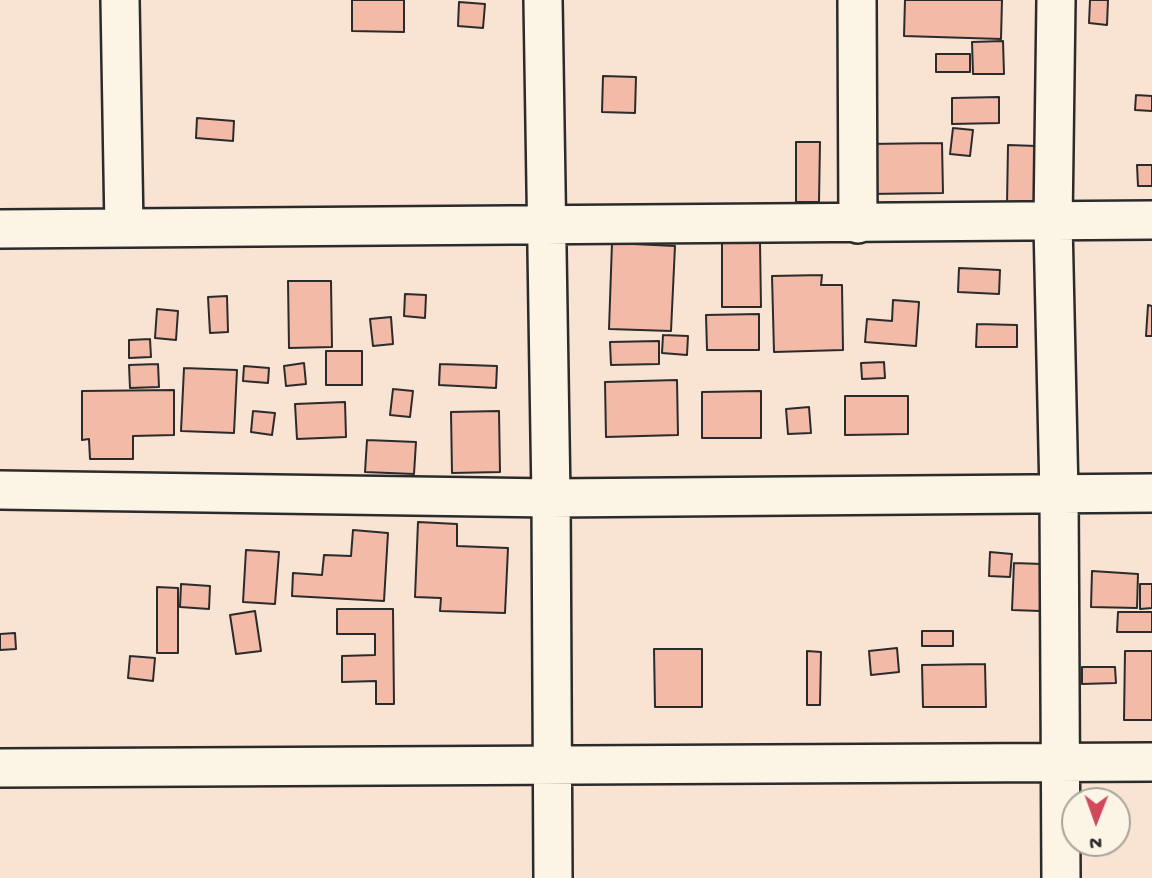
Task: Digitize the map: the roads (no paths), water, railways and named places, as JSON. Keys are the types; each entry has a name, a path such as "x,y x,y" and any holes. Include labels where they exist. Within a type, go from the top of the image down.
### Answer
{"street":[{"path":"120,0 124,228"},
{"path":"543,0 551,498 553,878"},
{"path":"857,0 858,224"},
{"path":"1056,0 1053,223 1059,495 1061,878"},
{"path":"0,229 1053,223 1152,220"},
{"path":"0,490 551,498 1152,493"},
{"path":"0,768 1152,762"}]}
